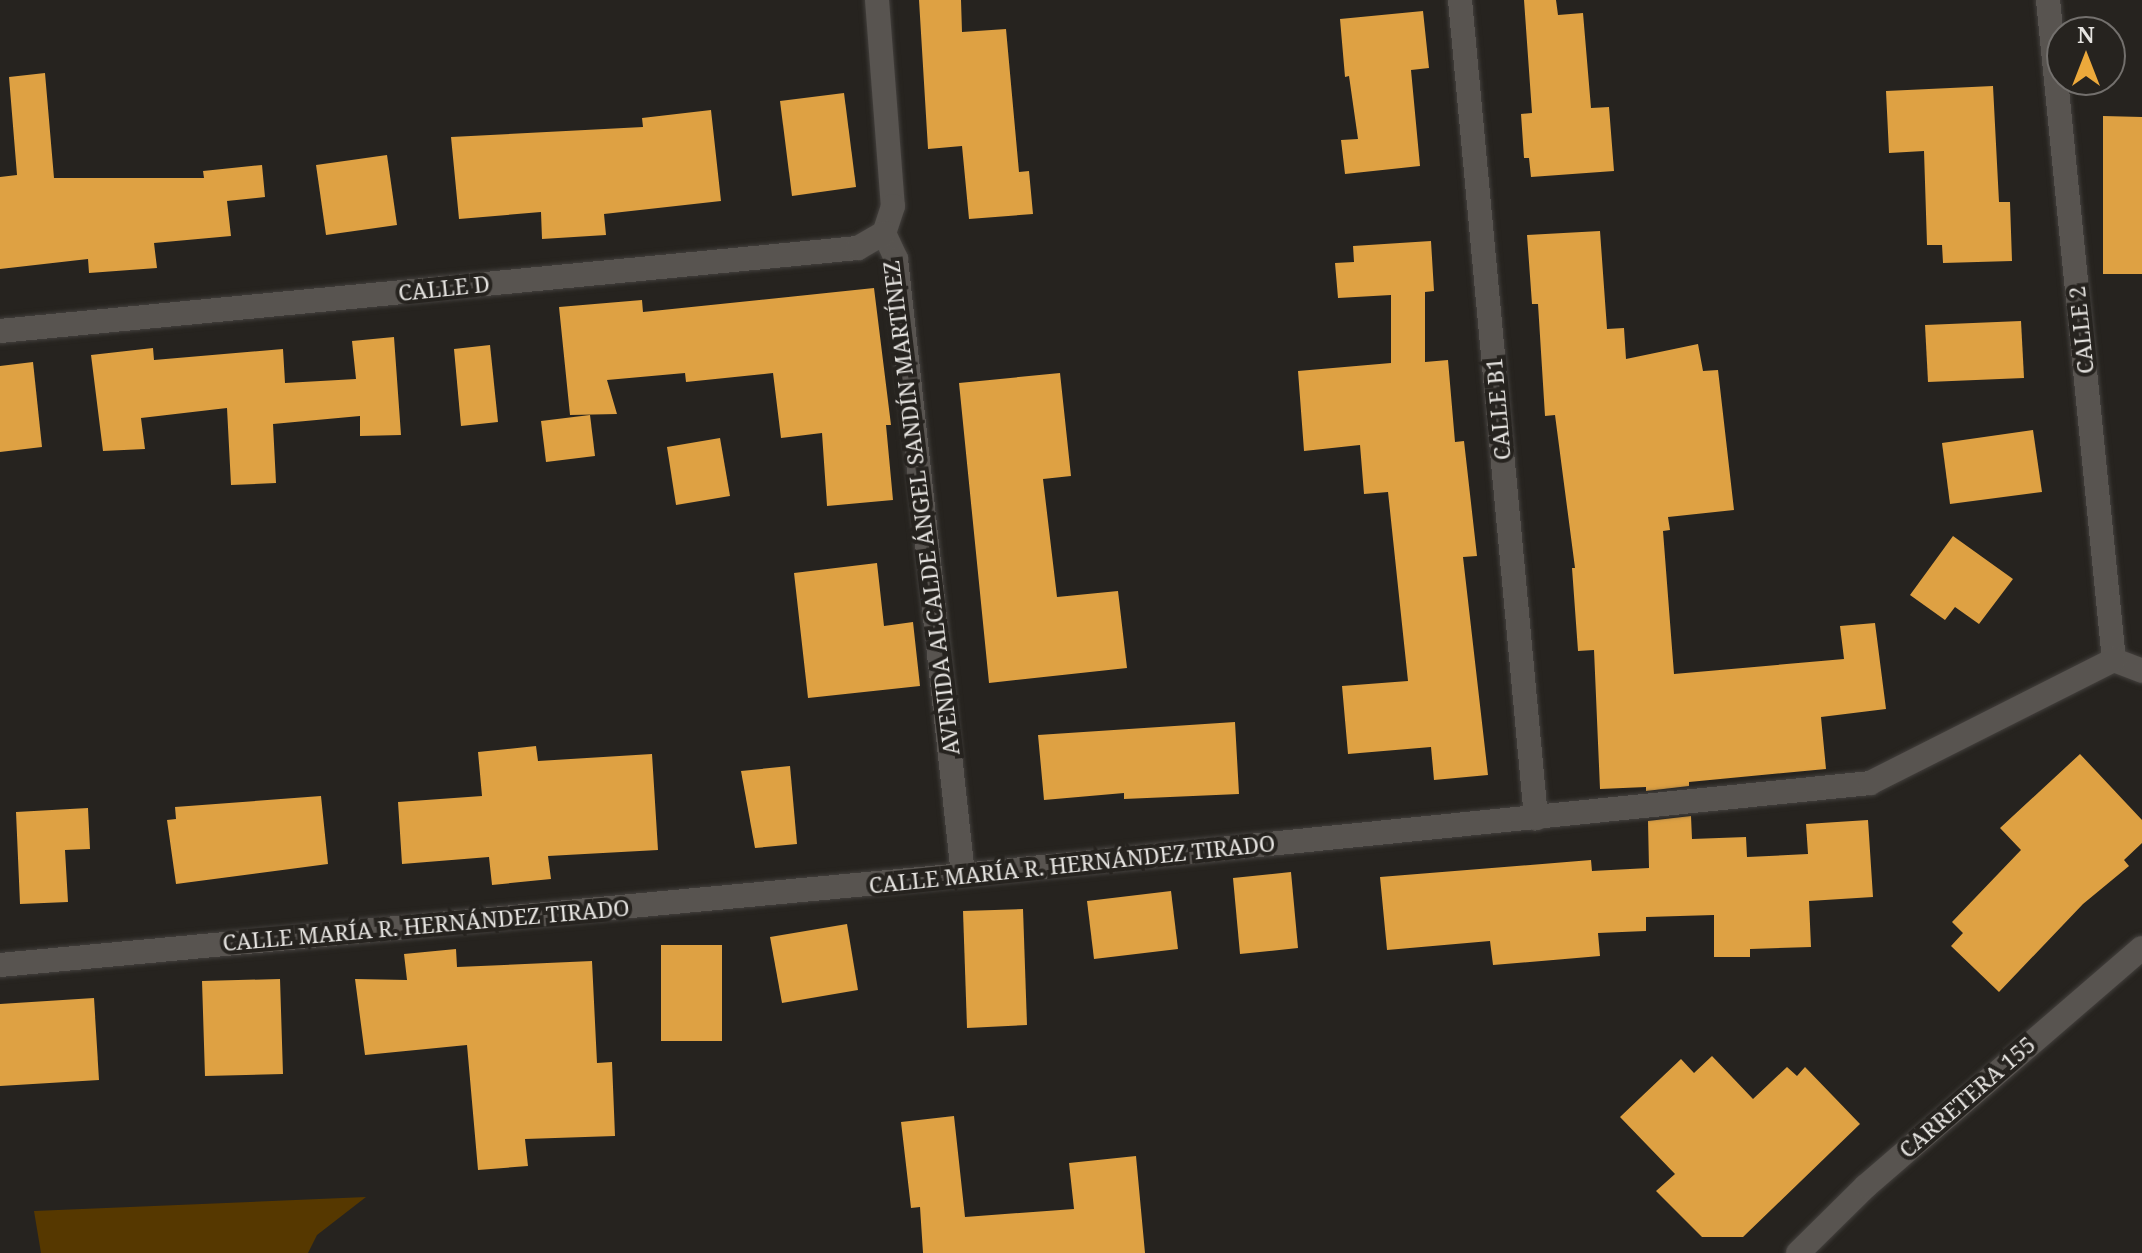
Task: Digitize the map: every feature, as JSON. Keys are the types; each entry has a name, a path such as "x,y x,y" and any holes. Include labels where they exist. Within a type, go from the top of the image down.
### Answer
{"street":[{"name":"AVENIDA ALCALDE ÁNGEL SANDÍN MARTÍNEZ","path":"877,0 893,206 884,233 896,259 963,875"},
{"name":"CALLE B1","path":"1460,0 1536,818"},
{"name":"CALLE 2","path":"2048,0 2114,660"},
{"name":"CALLE D","path":"0,331 858,248 884,233"},
{"name":"CALLE MARÍA R. HERNÁNDEZ TIRADO","path":"0,965 963,875 1870,783 2114,660"},
{"path":"2114,660 2142,671"},
{"name":"CARRETERA 155","path":"1798,1253 1877,1176 2142,948"}],"shaded area":[{"path":"366,1197 317,1235 308,1253 41,1253 34,1211"}],"building":[{"path":"919,0 961,0 962,32 1006,29 1019,172 1029,171 1033,214 969,219 962,146 928,149"},
{"path":"1524,0 1556,0 1558,15 1583,13 1591,108 1609,107 1614,171 1531,177 1529,158 1524,158 1521,114 1532,113"},
{"path":"1423,11 1429,68 1411,70 1420,166 1345,174 1341,140 1358,139 1349,76 1345,77 1340,19"},
{"path":"45,73 54,178 204,178 203,171 262,165 265,197 227,201 231,236 154,243 157,268 89,273 88,259 0,269 0,177 17,175 9,77"},
{"path":"1993,86 1999,202 2010,202 2012,261 1943,263 1942,245 1927,245 1924,151 1889,153 1886,91"},
{"path":"844,93 856,187 792,196 780,101"},
{"path":"711,110 721,201 604,214 606,235 542,239 541,212 459,219 451,137 643,127 642,118"},
{"path":"2103,116 2142,117 2142,274 2103,274"},
{"path":"387,155 397,225 326,235 316,165"},
{"path":"1600,231 1607,329 1624,328 1626,359 1698,344 1703,371 1718,370 1734,510 1668,517 1670,530 1663,531 1674,674 1844,659 1840,626 1875,623 1886,709 1821,717 1826,769 1689,782 1689,786 1646,791 1646,787 1600,789 1594,650 1578,651 1572,568 1575,568 1555,415 1545,416 1538,304 1532,304 1527,235"},
{"path":"1431,241 1434,291 1425,292 1425,362 1448,360 1455,442 1464,441 1477,556 1463,557 1488,775 1434,780 1431,747 1348,754 1342,686 1408,681 1388,492 1364,494 1360,445 1304,451 1298,371 1391,363 1391,295 1338,298 1335,263 1354,262 1353,246"},
{"path":"874,288 891,425 886,425 893,500 827,506 822,433 781,438 773,373 686,382 685,373 607,380 617,414 570,415 559,307 642,300 643,312"},
{"path":"2021,321 2024,378 1928,382 1925,325"},
{"path":"394,337 401,435 360,436 360,416 273,424 276,483 231,485 227,408 141,418 145,449 103,451 91,355 153,348 154,360 283,349 285,383 356,379 352,341"},
{"path":"490,345 498,422 461,426 454,349"},
{"path":"33,362 42,447 0,452 0,366"},
{"path":"1060,373 1071,476 1043,479 1057,597 1118,591 1127,668 989,683 959,383"},
{"path":"590,415 595,456 546,462 541,421"},
{"path":"2033,430 2042,492 1950,504 1942,443"},
{"path":"720,438 730,496 676,505 667,447"},
{"path":"1953,536 2013,579 1979,624 1955,607 1945,620 1910,595"},
{"path":"877,563 884,626 913,622 920,686 808,698 794,573"},
{"path":"1235,722 1239,794 1124,799 1124,793 1044,800 1038,735"},
{"path":"536,746 538,761 652,754 658,850 548,856 551,879 492,885 489,857 402,864 398,802 482,796 478,752"},
{"path":"2080,754 2142,820 2142,843 2124,860 2129,866 2083,904 1999,992 1951,946 1963,933 1952,922 2021,850 2000,828"},
{"path":"790,766 797,844 755,848 741,771"},
{"path":"321,796 328,864 176,884 167,820 176,819 175,807"},
{"path":"88,808 90,849 65,850 68,902 20,904 16,812"},
{"path":"1691,816 1692,839 1746,837 1747,857 1808,854 1806,824 1868,820 1873,897 1809,901 1811,947 1750,949 1750,957 1714,957 1714,915 1646,917 1646,931 1598,933 1600,956 1493,965 1490,941 1387,950 1380,877 1591,860 1592,871 1649,868 1648,821"},
{"path":"1291,872 1298,948 1240,954 1233,878"},
{"path":"1171,891 1178,949 1094,959 1087,901"},
{"path":"1023,909 1027,1025 967,1028 963,911"},
{"path":"847,924 858,990 782,1003 770,937"},
{"path":"661,945 722,945 722,1041 661,1041"},
{"path":"456,949 457,967 592,961 597,1063 612,1062 615,1136 525,1139 528,1166 478,1170 467,1045 365,1055 355,979 407,980 404,954"},
{"path":"280,979 283,1074 205,1076 202,981"},
{"path":"94,998 99,1080 0,1086 0,1004"},
{"path":"1712,1056 1753,1099 1787,1067 1797,1076 1805,1067 1860,1124 1743,1237 1702,1237 1656,1191 1675,1174 1620,1117 1681,1059 1694,1073"},
{"path":"954,1116 965,1217 1074,1209 1069,1163 1136,1156 1145,1253 923,1253 920,1207 911,1208 901,1122"}]}
